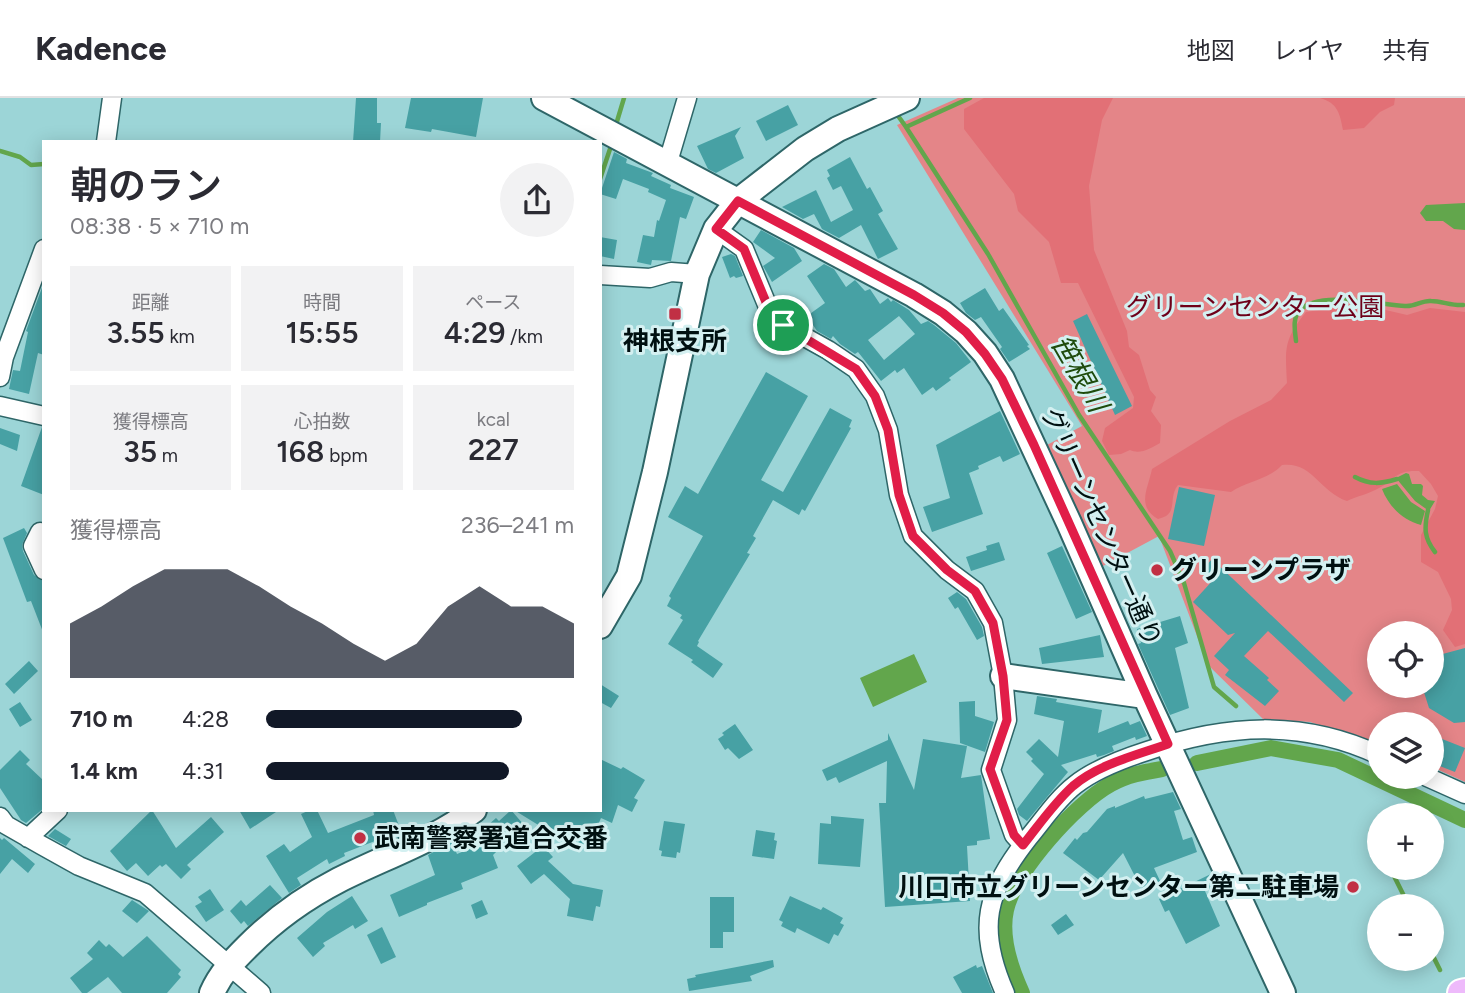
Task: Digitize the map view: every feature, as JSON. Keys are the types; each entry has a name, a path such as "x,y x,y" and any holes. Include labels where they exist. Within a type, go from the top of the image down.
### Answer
{"street":[{"path":"106,140 112,98"},
{"name":"グリーンセンター通り","path":"544,98 668,162 933,307 966,332 985,354 1002,379 1044,467 1145,696 1283,993"},
{"path":"668,162 687,98"},
{"path":"602,623 629,576 655,472 697,274 716,229 738,201 805,149 838,129 901,99"},
{"path":"716,229 744,249 768,307 783,325 856,369 875,396 888,430 899,495 913,536 947,570 975,591 993,623 1003,676 1007,720 990,769 1014,835 1023,845"},
{"path":"0,377 4,357 42,254"},
{"path":"602,275 650,278 671,272 697,274"},
{"path":"0,406 42,416"},
{"path":"40,532 33,546 42,566"},
{"path":"1003,676 1145,696"},
{"path":"1004,993 992,959 987,932 996,887 1023,845 1075,785 1110,765 1168,744 1209,734 1252,729 1285,729 1338,738 1367,750"},
{"path":"1444,785 1465,794"},
{"path":"28,838 56,812"},
{"path":"212,993 229,965 258,936 316,892 438,833 471,812"},
{"path":"2,824 79,866 145,893 261,993"}],"green space":[{"name":"グリーンセンター公園","path":"958,98 1465,98 1465,782 1444,772 1444,712 1367,712 1367,741 1310,722 1263,719 1208,665 1159,536 1103,566 1047,445 1082,426 897,125"}],"shaded area":[{"path":"984,98 1113,98 1102,120 1089,186 1094,250 1127,331 1129,347 1139,355 1150,390 1156,397 1151,411 1161,425 1160,443 1149,449 1109,455 1102,441 1105,428 1133,408 1134,397 1078,283 1061,283 1049,242 1018,211 1014,194 964,129 964,109"},
{"path":"1320,98 1395,98 1394,105 1380,112 1364,128 1343,130 1337,110 1331,103"},
{"path":"1465,203 1465,230 1454,229 1443,221 1426,221 1420,213 1426,205"},
{"path":"1360,304 1407,315 1430,308 1465,312 1465,644 1455,647 1444,631 1452,610 1451,599 1438,572 1421,562 1421,535 1435,509 1438,496 1419,471 1400,474 1385,485 1347,501 1329,491 1301,468 1282,465 1270,474 1231,492 1178,485 1169,514 1158,519 1147,509 1145,497 1152,469 1230,421 1271,400 1287,383 1288,344 1293,330 1306,312"},
{"path":"1409,474 1412,484 1423,486 1422,495 1435,501 1429,511 1415,501 1396,478"},
{"path":"1397,484 1411,502 1425,511 1421,525 1403,516 1385,496 1382,489"},
{"path":"914,654 927,682 873,707 860,678"}],"building":[{"path":"356,98 377,98 377,123 381,123 380,140 353,140"},
{"path":"411,98 483,98 476,137 432,129 431,132 405,128"},
{"path":"788,105 798,125 766,141 756,121"},
{"path":"741,127 735,136 744,158 716,173 708,169 697,146"},
{"path":"614,152 627,159 626,163 653,173 651,176 671,185 670,188 694,197 686,219 680,217 671,261 652,260 651,265 637,262 643,235 654,237 657,220 659,221 666,200 648,192 649,189 623,179 616,199 602,195"},
{"path":"850,157 867,189 870,187 883,211 878,214 898,249 878,259 861,225 839,238 822,229 814,214 803,219 782,207 816,190 831,222 853,210 841,186 833,190 827,178 830,176 827,170"},
{"path":"761,230 794,248 802,261 772,282 763,266 775,258 753,242"},
{"path":"602,237 617,240 614,259 602,256"},
{"path":"731,254 735,256 743,276 730,278 722,257"},
{"path":"824,264 834,269 846,287 855,280 865,291 870,289 880,304 888,298 909,310 921,324 928,321 934,325 956,343 971,362 936,391 933,387 922,395 904,368 897,373 895,370 881,381 858,352 855,354 833,336 831,339 817,331 807,316 825,303 807,276","holes":["899,316 915,334 884,360 868,340"]},
{"path":"42,288 42,354 38,353 29,394 9,389 13,370 20,371 28,332 26,331"},
{"path":"985,288 999,311 1003,308 1029,345 1027,346 1030,349 1009,362 981,317 975,320 966,313 960,303"},
{"path":"1087,314 1132,406 1115,415 1073,321"},
{"path":"766,372 808,396 761,480 783,492 830,408 852,420 849,427 851,428 805,511 802,509 799,515 773,500 753,536 756,538 747,553 750,554 698,641 697,646 723,664 713,678 691,662 693,660 668,644 683,620 680,618 682,615 667,606 671,598 669,596 703,536 668,517 685,486 698,494"},
{"path":"1000,411 1020,454 1003,462 1000,456 969,473 983,514 932,532 923,507 950,498 936,445"},
{"path":"42,427 42,494 21,486"},
{"path":"0,428 20,435 17,451 0,444"},
{"path":"1179,487 1215,495 1204,546 1168,539"},
{"path":"24,528 27,533 22,545 23,551 34,575 42,580 42,629 31,601 27,602 3,538"},
{"path":"999,542 1005,560 971,571 966,557 987,550 986,546"},
{"path":"1062,546 1092,612 1076,619 1047,553"},
{"path":"1212,559 1353,693 1344,702 1268,631 1244,656 1269,678 1267,680 1279,691 1265,706 1225,675 1229,670 1214,656 1235,633 1228,635 1193,602 1214,579 1203,569"},
{"path":"957,592 966,599 982,627 984,636 977,640 958,607 955,609 948,598"},
{"path":"1180,616 1188,643 1175,648 1189,708 1170,715 1138,644 1141,643 1137,629"},
{"path":"1100,635 1104,657 1042,664 1039,648"},
{"path":"1465,648 1465,722 1454,723 1444,717 1444,712 1436,712 1429,708 1426,698 1444,698 1444,654"},
{"path":"29,661 38,671 14,694 5,684"},
{"path":"602,685 619,696 611,708 602,703"},
{"path":"1037,696 1102,710 1098,733 1128,721 1130,725 1140,721 1147,736 1136,740 1135,737 1112,746 1114,751 1104,755 1097,757 1096,754 1061,765 1068,772 1027,821 1019,815 1017,809 1044,774 1026,752 1039,739 1058,757 1064,721 1034,714"},
{"path":"975,701 975,716 994,722 985,752 960,743 959,702"},
{"path":"20,702 32,720 20,727 9,709"},
{"path":"735,724 753,750 739,759 728,748 725,750 718,739"},
{"path":"888,733 914,790 923,739 967,746 961,778 981,775 990,839 967,846 970,901 885,907 879,803 886,803 887,761 839,783 836,777 827,781 822,770 888,740"},
{"path":"1444,740 1465,748 1455,772 1444,768"},
{"path":"20,750 30,760 26,764 42,779 42,810 26,823 21,820 0,788 0,770"},
{"path":"602,760 621,769 623,767 645,780 634,798 638,800 632,812 618,805 612,823 601,818 589,846 548,831 517,812 602,812"},
{"path":"1173,792 1181,809 1174,811 1183,840 1192,837 1197,852 1154,868 1161,883 1143,892 1123,853 1099,880 1063,853 1075,838 1077,840 1087,832 1107,809 1144,796 1145,799"},
{"path":"150,812 153,812 176,848 211,817 224,832 187,865 191,869 181,879 166,864 162,867 160,865 148,876 136,863 127,871 110,851"},
{"path":"240,812 276,812 250,829"},
{"path":"318,812 328,833 374,815 373,812 394,812 401,831 344,853 345,856 329,864 327,859 297,878 301,885 289,893 266,856 284,844 290,852 312,837 301,814"},
{"path":"509,812 513,812 524,825 493,855 498,868 461,883 463,889 399,917 390,895 435,875 428,855 452,842 457,854 486,842 478,834 496,818 499,821"},
{"path":"831,816 864,819 860,867 818,864 820,823 831,824"},
{"path":"664,821 685,824 680,853 677,852 676,858 661,856 662,851 659,850"},
{"path":"55,829 71,839 66,846 48,836"},
{"path":"756,830 775,833 774,840 777,841 774,859 752,856"},
{"path":"0,838 4,838 35,864 28,873 12,859 0,874"},
{"path":"543,846 553,857 548,861 573,884 603,890 600,907 596,906 593,921 567,916 570,899 544,874 531,884 517,866"},
{"path":"1211,874 1217,885 1205,891 1220,926 1186,944 1169,910 1165,912 1159,899"},
{"path":"270,885 282,898 248,926 244,921 241,924 230,911 241,900 246,906"},
{"path":"210,889 224,910 206,922 195,906 202,902 198,897"},
{"path":"352,896 368,921 355,929 353,925 323,943 325,946 313,957 297,938 327,912"},
{"path":"790,896 821,910 823,907 843,918 840,923 844,925 838,936 834,934 829,944 797,928 795,933 781,926 783,922 779,920"},
{"path":"710,897 734,897 734,932 723,932 723,948 710,948"},
{"path":"132,900 149,911 137,923 122,911"},
{"path":"482,900 488,914 476,919 471,905"},
{"path":"1066,914 1074,925 1058,935 1051,925"},
{"path":"382,927 396,957 381,964 367,935"},
{"path":"147,936 181,970 178,974 181,977 167,993 122,993 108,977 87,993 82,993 70,978 93,959 87,953 99,940 106,947 109,944 123,957"},
{"path":"773,960 774,967 750,976 752,981 689,991 687,979 696,977 695,975"},
{"path":"976,965 977,968 982,966 993,993 962,993 953,977"}],"waterway":[{"path":"615,128 624,98"},
{"name":"笹根川","path":"970,98 906,127 988,254 1079,415 1170,551 1184,583 1214,687 1236,706"},
{"path":"896,113 906,127"},
{"path":"602,173 612,143"},
{"path":"0,151 20,157 31,165 42,164"},
{"path":"1296,341 1297,313 1309,304 1321,301 1350,300 1409,306 1431,301 1463,305"},
{"path":"1355,477 1376,483 1397,479"},
{"path":"1428,510 1426,532 1435,552"},
{"path":"1197,763 1271,748 1338,760 1465,820"},
{"path":"1022,993 1011,963 1004,931 1006,910 1021,877 1049,839 1097,793 1123,778 1162,769"},
{"name":"笹根川","path":"1396,880 1403,894"}],"place":[{"name":"神根支所","path":"675,314"},
{"name":"グリーンプラザ","path":"1157,570"},
{"name":"武南警察署道合交番","path":"360,838"},
{"name":"川口市立グリーンセンター第二駐車場","path":"1353,887"}],"route":[{"path":"738,201 914,295 943,313 966,332 1002,379 1044,467 1168,744 1110,765 1075,785 1023,845 1014,835 990,769 1007,720 1003,676 993,623 975,591 947,570 913,536 899,495 888,430 875,396 856,369 783,325 768,307 744,249 716,229 738,201"}]}
